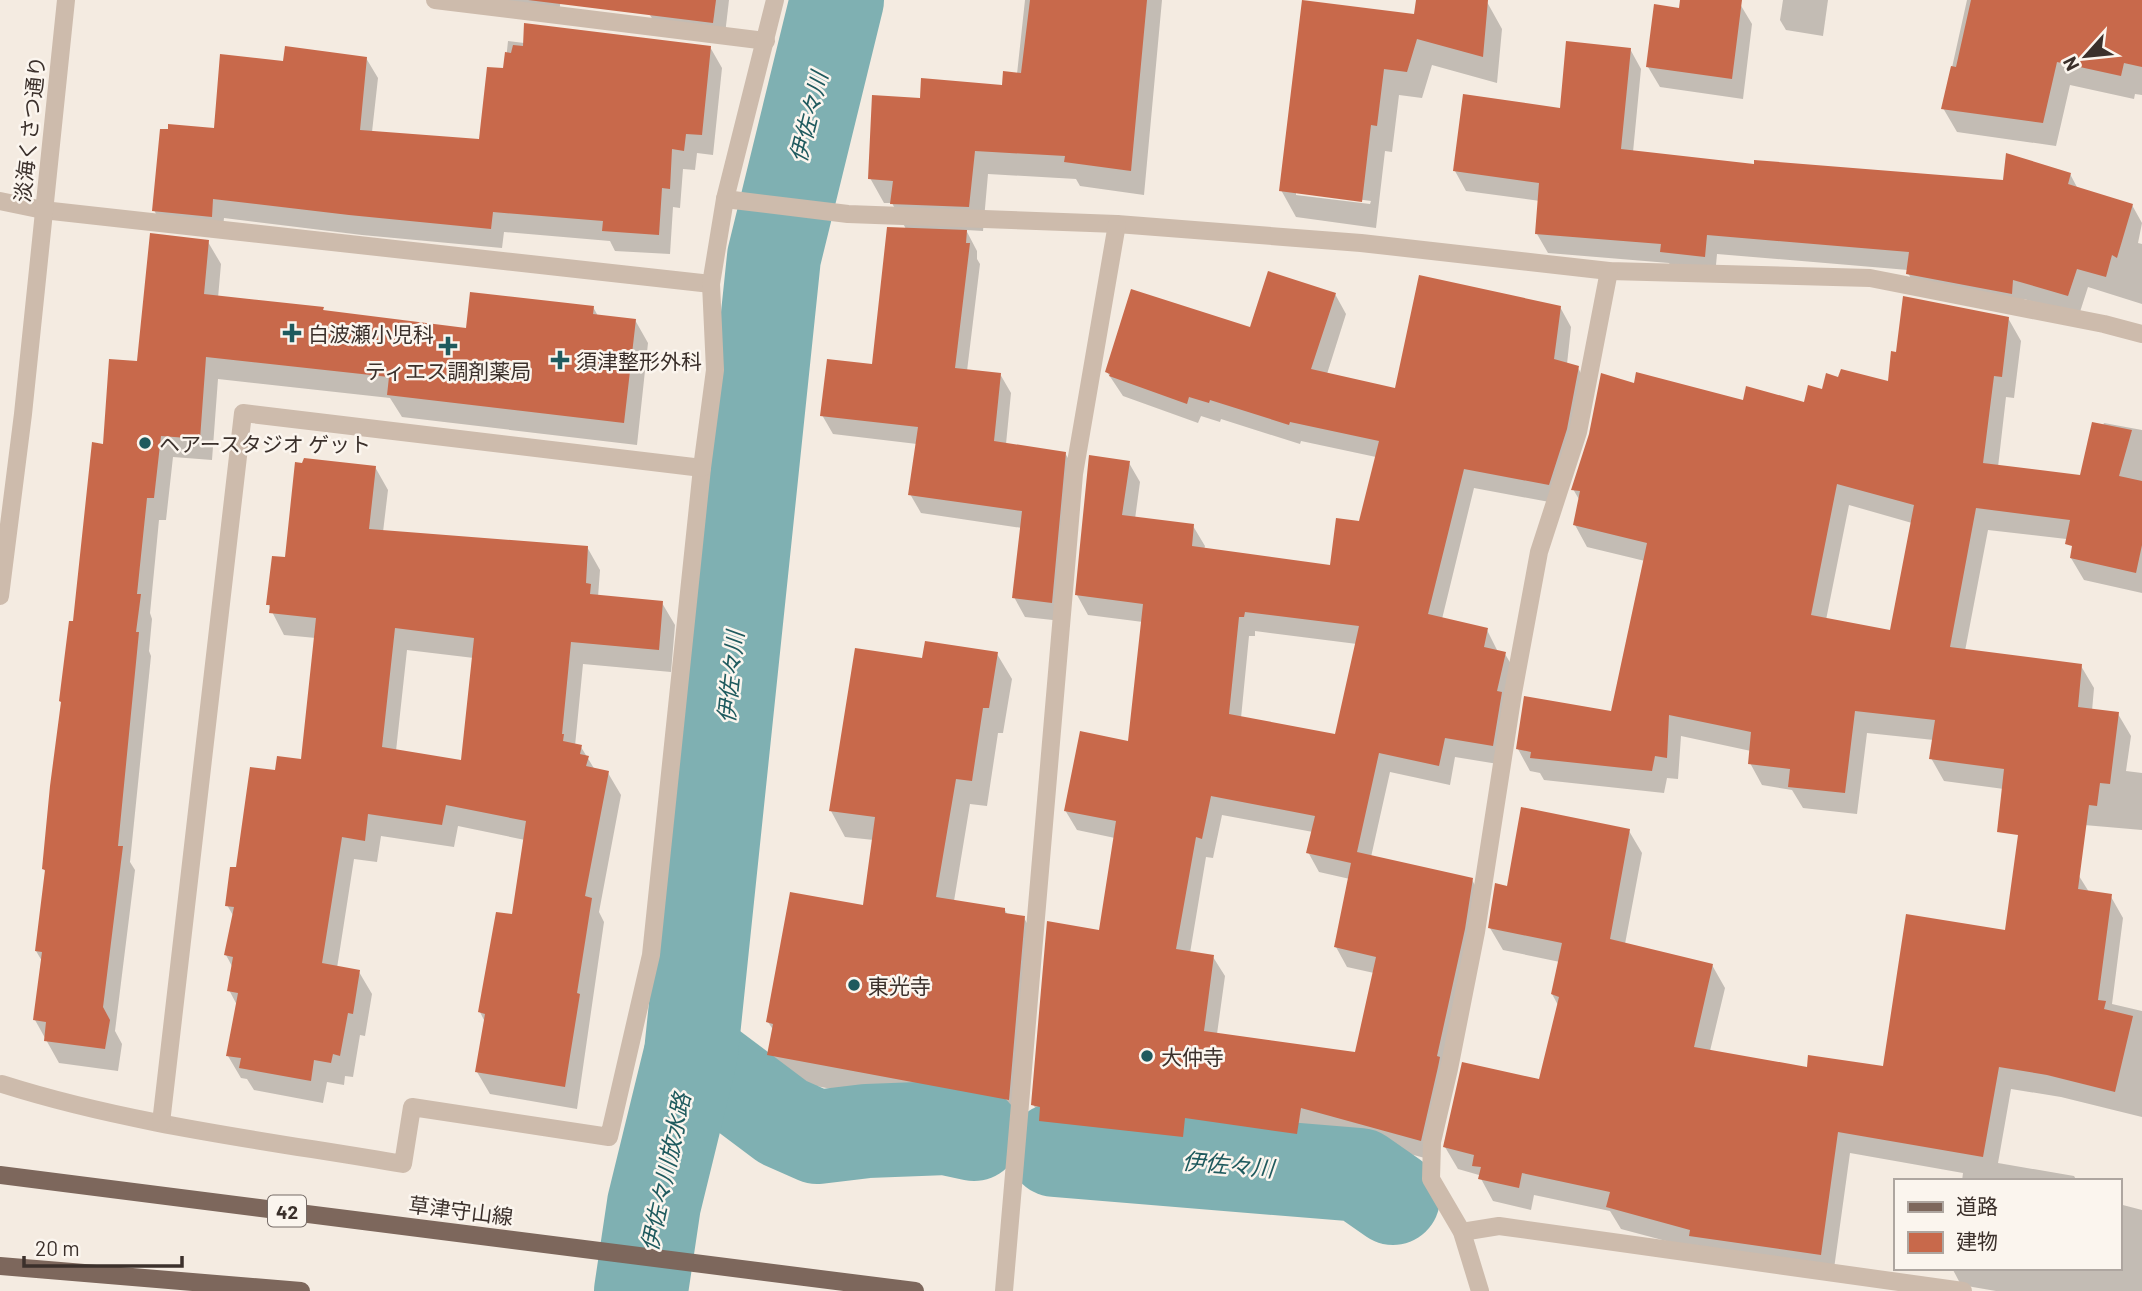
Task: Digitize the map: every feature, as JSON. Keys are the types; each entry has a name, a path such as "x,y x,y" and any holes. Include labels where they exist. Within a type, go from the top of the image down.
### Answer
{"main road":[{"name":"草津守山線","path":"0,1175 915,1291"},
{"path":"0,1266 301,1291"}],"street":[{"name":"淡海くさつ通り","path":"0,596 23,414 66,0"},
{"path":"438,0 766,41"},
{"path":"2,1084 61,1102 161,1123 402,1164 412,1107 608,1136 651,956 702,468 715,370 711,284 725,200 775,0"},
{"path":"725,200 848,214 1117,224 1361,243 1609,271 1870,278 2104,324 2142,334"},
{"path":"0,201 43,210 711,284"},
{"path":"1004,1291 1074,474 1117,224"},
{"path":"1480,1291 1462,1232 1431,1179 1432,1142 1476,932 1513,693 1539,552 1578,432 1609,271"},
{"path":"161,1123 243,413 702,468"},
{"path":"1462,1232 1500,1226 1963,1291"}],"building":[{"path":"528,0 716,0 713,23"},
{"path":"1030,0 1147,0 1131,171 1064,162 1065,156 975,151 969,207 890,204 893,181 868,179 872,95 920,98 921,78 1002,85 1003,71 1021,73"},
{"path":"1302,0 1414,14 1416,0 1488,0 1483,57 1417,39 1407,72 1384,69 1377,126 1371,125 1362,202 1279,191"},
{"path":"1680,0 1742,0 1732,79 1646,67 1654,4 1679,8"},
{"path":"1971,0 2142,0 2142,67 2124,63 2121,76 2057,62 2043,123 1941,109 1951,66 1956,67"},
{"path":"524,23 711,46 702,135 686,134 684,151 672,149 670,189 662,188 659,235 602,231 603,221 493,212 491,229 213,199 212,217 152,211 160,129 168,129 168,124 214,128 220,54 283,61 285,46 367,57 360,130 479,139 487,67 503,68 505,52 511,53 513,45 523,46"},
{"path":"1566,41 1631,48 1621,149 1754,164 1754,160 2003,180 2006,153 2071,173 2068,184 2133,204 2117,258 2112,255 2106,277 2077,269 2068,296 2013,280 2012,294 1906,274 1909,252 1707,235 1705,257 1660,252 1661,244 1535,234 1539,183 1453,171 1463,94 1560,108"},
{"path":"887,227 967,230 966,243 970,243 955,368 1001,373 994,441 1066,452 1052,603 1012,598 1022,511 908,495 918,427 820,416 827,359 872,364"},
{"path":"150,233 209,240 204,294 324,307 323,310 466,328 470,292 594,306 593,314 636,319 624,423 387,395 389,377 206,357 200,439 161,436 154,498 147,498 137,594 141,594 136,632 139,632 118,846 123,846 103,1007 110,1020 105,1049 44,1041 46,1022 33,1020 42,952 35,951 45,870 42,869 59,701 69,621 73,621 92,442 103,444 109,359 137,361"},
{"path":"1268,271 1336,293 1311,369 1395,388 1419,275 1561,306 1554,359 1579,366 1567,429 1549,485 1464,469 1428,614 1488,628 1484,647 1506,652 1497,691 1502,692 1493,746 1445,738 1439,766 1379,753 1357,852 1473,878 1465,929 1437,1056 1440,1057 1421,1141 1301,1108 1297,1134 1185,1118 1183,1137 1039,1121 1040,1107 1031,1105 1047,921 1099,930 1116,821 1064,811 1080,731 1128,741 1143,604 1075,595 1089,455 1130,461 1122,515 1194,524 1192,546 1330,565 1336,518 1359,521 1379,441 1290,422 1289,425 1210,400 1209,403 1189,397 1187,404 1109,376 1110,374 1105,372 1131,289 1250,327","holes":["1245,612 1359,626 1335,734 1229,714 1239,617 1244,617","1211,796 1315,816 1306,853 1351,863 1334,947 1376,957 1355,1052 1204,1031 1214,955 1176,949 1196,837 1202,839"]},
{"path":"1903,296 2009,317 2002,377 1994,376 1983,463 2080,475 2092,422 2132,430 2119,476 2142,481 2142,545 2136,573 2070,558 2072,546 2065,544 2070,520 1976,508 1950,647 2082,664 2078,707 2119,712 2110,784 2100,783 2097,806 2089,805 2078,889 2112,894 2098,1000 2106,1001 2104,1009 2133,1016 2115,1092 2047,1075 1999,1067 1983,1157 1838,1132 1821,1255 1689,1236 1690,1230 1606,1207 1610,1192 1522,1173 1519,1188 1478,1179 1481,1167 1472,1166 1474,1155 1443,1147 1462,1062 1539,1079 1559,997 1551,994 1562,943 1488,928 1495,883 1507,886 1521,807 1630,829 1610,939 1713,964 1694,1047 1807,1067 1808,1055 1883,1066 1906,914 2005,930 2018,835 1997,832 2004,769 1929,759 1935,720 1855,711 1845,793 1788,787 1790,769 1748,764 1751,732 1669,715 1667,758 1655,756 1652,771 1530,758 1531,752 1516,749 1524,696 1611,711 1647,543 1573,525 1580,491 1571,490 1589,434 1601,373 1634,383 1636,372 1743,400 1746,386 1804,402 1808,385 1822,389 1826,373 1838,377 1841,369 1888,381 1891,351 1896,352","holes":["1837,484 1914,505 1890,630 1811,615"]},
{"path":"304,458 376,466 369,529 588,546 586,583 591,584 590,594 663,601 659,650 571,642 563,741 582,745 580,754 589,756 586,766 609,771 585,896 592,898 565,1087 475,1072 485,1014 478,1012 496,912 512,914 526,821 446,805 442,825 368,814 365,841 342,837 322,963 360,970 353,1014 348,1013 340,1056 333,1054 331,1063 314,1060 311,1081 239,1068 241,1058 226,1056 238,993 227,991 233,957 224,955 234,907 225,906 230,867 236,867 250,767 275,770 277,756 301,759 316,618 269,613 270,605 266,605 272,556 285,557 295,462 302,463","holes":["395,628 474,638 461,760 382,747"]},
{"path":"925,641 998,652 989,708 983,708 972,781 956,779 936,897 1005,908 1005,913 1025,916 1009,1100 767,1055 773,1024 766,1022 790,892 863,905 875,817 829,811 855,648 922,658"}],"waterway":[{"name":"伊佐々川","path":"641,1291 654,1204 691,1053 774,257 837,0"},
{"name":"伊佐々川","path":"691,1053 783,1122 817,1137 867,1131 946,1128 974,1134"},
{"name":"伊佐々川","path":"1055,1150 1360,1175 1393,1198"}],"place":[{"name":"白波瀬小児科","path":"292,333"},
{"name":"ティエス調剤薬局","path":"448,346"},
{"name":"須津整形外科","path":"560,360"},
{"name":"ヘアースタジオ ゲット","path":"145,443"},
{"name":"東光寺","path":"854,985"},
{"name":"大仲寺","path":"1147,1056"}],"water label":[{"name":"伊佐々川放水路","path":"665,1172"}]}
